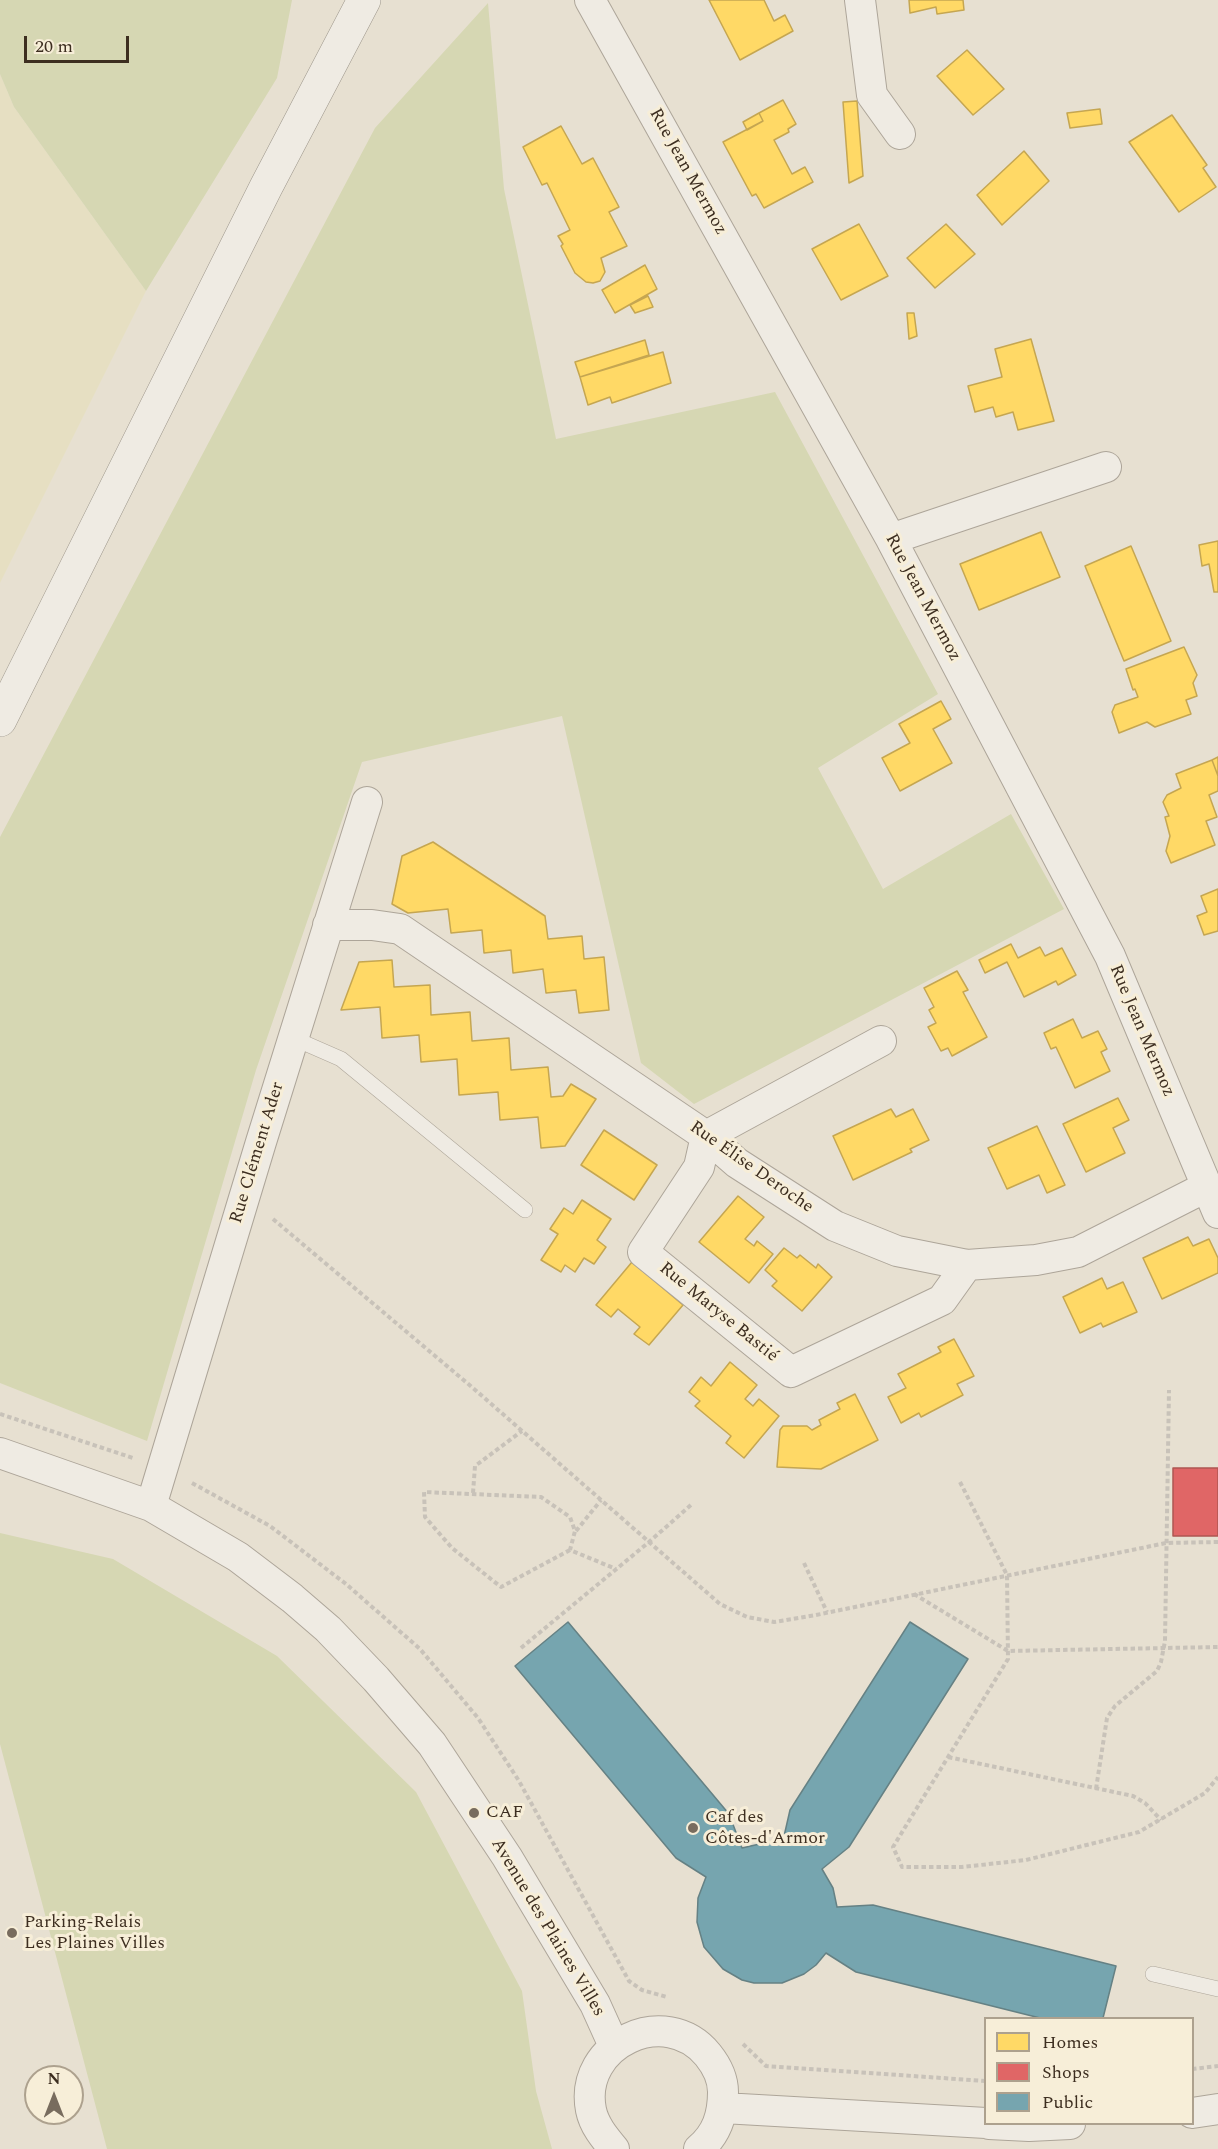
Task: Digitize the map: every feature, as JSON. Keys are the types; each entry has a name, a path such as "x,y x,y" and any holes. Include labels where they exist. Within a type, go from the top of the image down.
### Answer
{"main road":[{"path":"0,720 260,198 364,0"}],"street":[{"name":"Rue Jean Mermoz","path":"590,0 891,539 1110,956 1212,1200"},
{"path":"860,0 872,95 900,134"},
{"path":"891,539 1106,467"},
{"name":"Rue Clément Ader","path":"151,1506 367,802"},
{"name":"Rue Élise Deroche","path":"328,925 372,925 400,929 706,1136 737,1163 834,1226 897,1251 967,1265 1036,1260 1078,1252 1212,1200"},
{"path":"706,1136 881,1041"},
{"name":"Rue Maryse Bastié","path":"706,1136 699,1167 643,1252 791,1372 942,1300 967,1265"},
{"name":"Avenue des Plaines Villes","path":"0,1454 151,1506 238,1557 328,1629 376,1679 432,1744 507,1857 595,2004 614,2046"},
{"path":"614,2149 599,2131 591,2109 591,2086 599,2064 614,2046 634,2035 657,2031 680,2035 700,2046 715,2064 723,2085 723,2108 718,2126 708,2142 699,2149"},
{"path":"723,2108 984,2123"},
{"path":"1194,2113 1218,2109"},
{"path":"1015,2125 1050,2125"}],"lane":[{"path":"293,1038 341,1059 525,1209"},
{"path":"1153,1974 1218,1989"}],"path":[{"path":"245,1196 522,1431 720,1604 747,1617 774,1622 1166,1543 1218,1542"},
{"path":"1096,1789 1107,1718 1115,1706 1157,1671 1165,1641 1169,1390"},
{"path":"0,1414 140,1460"},
{"path":"472,1493 475,1466 522,1431"},
{"path":"188,1480 270,1526 346,1584 420,1649 478,1718 519,1781 629,1980 642,1990 668,1997"},
{"path":"960,1482 1007,1575 1008,1659 893,1847 902,1867 962,1867 1026,1860 1139,1833 1205,1793 1218,1777"},
{"path":"575,1531 570,1517 541,1497 424,1492 425,1517 452,1548 501,1587 570,1550 575,1531 601,1500"},
{"path":"520,1648 691,1505"},
{"path":"570,1550 616,1569"},
{"path":"804,1563 827,1612"},
{"path":"914,1594 1008,1651 1218,1647"},
{"path":"948,1757 1133,1796 1145,1803 1161,1820"},
{"path":"740,2042 766,2066 984,2081"},
{"path":"1194,2069 1218,2066"}],"shaded area":[{"path":"0,74 14,107 146,291 0,583"}],"green space":[{"path":"0,0 292,0 277,78 146,291 14,107 0,74"},
{"path":"488,3 504,189 556,439 775,392 938,694 818,768 883,889 1011,814 1064,909 694,1104 641,1063 562,716 362,762 256,1070 147,1441 0,1383 0,837 375,128"},
{"path":"0,1533 113,1559 277,1656 416,1792 522,1991 536,2091 552,2149 107,2149 0,1744"}],"building: Homes":[{"path":"709,0 764,0 774,21 785,15 793,31 740,60"},
{"path":"909,0 963,0 964,10 937,14 936,7 910,13"},
{"path":"967,50 1004,89 973,115 937,76"},
{"path":"783,100 796,124 788,129 789,132 774,140 792,174 805,167 813,182 764,208 756,194 752,196 723,142 763,121 759,113"},
{"path":"857,101 863,176 849,183 843,102"},
{"path":"1100,109 1102,124 1070,128 1067,113"},
{"path":"759,113 763,121 747,130 743,122"},
{"path":"1172,115 1207,165 1203,168 1216,187 1179,212 1129,142"},
{"path":"561,126 582,164 593,158 619,207 609,212 627,246 601,258 605,272 600,281 593,283 586,282 575,273 561,246 563,244 558,236 570,230 547,183 542,185 523,147"},
{"path":"1024,151 1049,181 1002,225 977,195"},
{"path":"859,224 888,276 841,300 812,249"},
{"path":"946,224 975,254 935,288 907,258"},
{"path":"645,265 657,289 615,313 602,290"},
{"path":"648,296 653,307 635,313 630,305"},
{"path":"907,313 914,313 917,336 909,339"},
{"path":"1031,339 1054,421 1018,430 1013,412 996,417 993,407 975,412 968,386 1002,377 995,349"},
{"path":"645,340 649,355 580,377 575,362"},
{"path":"663,352 671,383 612,403 610,397 588,405 580,377"},
{"path":"1041,532 1060,577 979,610 960,564"},
{"path":"1218,541 1218,592 1214,592 1209,564 1202,566 1199,545"},
{"path":"1131,546 1171,641 1124,661 1085,566"},
{"path":"1184,647 1197,675 1193,683 1197,696 1186,700 1191,714 1155,727 1147,722 1119,733 1112,712 1115,705 1138,697 1135,689 1133,690 1126,669"},
{"path":"941,701 951,719 933,729 952,763 900,791 882,758 910,743 899,724"},
{"path":"1218,757 1218,776 1212,760"},
{"path":"1212,760 1218,776 1218,791 1209,795 1217,817 1206,821 1215,845 1171,863 1166,851 1170,836 1165,817 1169,816 1163,802 1167,795 1181,788 1176,774"},
{"path":"433,842 545,916 548,939 582,936 584,959 604,957 609,1010 579,1013 576,990 546,993 543,969 513,973 511,950 484,953 482,930 451,933 448,909 408,913 392,904 402,856"},
{"path":"1218,889 1218,931 1204,935 1197,916 1207,912 1201,896"},
{"path":"1011,944 1018,958 1040,947 1045,956 1062,948 1076,975 1058,985 1056,981 1024,997 1007,962 985,973 979,960"},
{"path":"392,960 394,987 430,985 431,1015 470,1012 472,1041 509,1038 511,1070 548,1067 551,1097 563,1096 571,1084 596,1099 565,1146 541,1148 538,1117 500,1120 498,1092 459,1095 457,1059 421,1062 419,1035 382,1038 380,1007 341,1010 359,962"},
{"path":"957,971 968,990 963,992 987,1037 952,1056 948,1048 941,1051 928,1027 936,1023 929,1010 934,1007 924,988"},
{"path":"1073,1019 1082,1038 1098,1031 1107,1049 1101,1052 1110,1071 1075,1088 1056,1047 1051,1049 1044,1033"},
{"path":"1118,1098 1129,1120 1113,1128 1125,1153 1086,1172 1063,1124"},
{"path":"891,1109 896,1117 913,1109 929,1140 910,1149 912,1152 853,1180 833,1136"},
{"path":"1037,1126 1065,1185 1047,1193 1039,1175 1007,1189 988,1148"},
{"path":"604,1130 657,1165 634,1200 581,1165"},
{"path":"738,1196 764,1217 745,1239 754,1246 757,1241 773,1254 749,1283 699,1242"},
{"path":"582,1200 611,1219 597,1240 606,1247 594,1264 584,1258 575,1272 565,1265 561,1272 541,1260 558,1234 550,1229 564,1208 573,1214"},
{"path":"1188,1237 1193,1246 1209,1239 1218,1258 1218,1273 1162,1299 1143,1258"},
{"path":"784,1248 797,1258 800,1255 816,1268 818,1264 832,1277 802,1311 772,1286 777,1281 765,1270"},
{"path":"632,1262 683,1305 649,1345 634,1334 640,1327 618,1309 611,1317 596,1305"},
{"path":"1102,1278 1107,1289 1123,1282 1137,1312 1103,1327 1101,1323 1080,1333 1063,1297"},
{"path":"954,1339 974,1376 957,1384 963,1395 921,1417 919,1413 901,1423 888,1397 906,1388 898,1374 941,1352 938,1347"},
{"path":"730,1362 757,1385 745,1399 753,1406 759,1399 779,1416 744,1458 726,1443 731,1436 695,1406 700,1401 689,1392 701,1377 711,1386"},
{"path":"855,1394 878,1440 821,1469 777,1467 780,1430 783,1426 807,1426 812,1430 821,1425 819,1420 840,1409 837,1403"}],"building: Shops":[{"path":"1173,1468 1218,1468 1218,1536 1173,1536"}],"building: Public":[{"name":"Caf des Côtes-d'Armor","path":"568,1622 729,1814 742,1848 764,1843 782,1845 790,1810 910,1622 968,1659 849,1847 822,1869 833,1888 837,1907 873,1905 1116,1966 1103,2017 1036,2017 856,1972 826,1953 804,1974 782,1983 754,1983 742,1980 723,1969 704,1947 697,1922 698,1898 706,1877 676,1858 515,1666"}],"place":[{"name":"CAF","path":"474,1813"},
{"name":"Caf des Côtes-d'Armor","path":"693,1828"},
{"name":"Parking-Relais Les Plaines Villes","path":"12,1933"}]}
